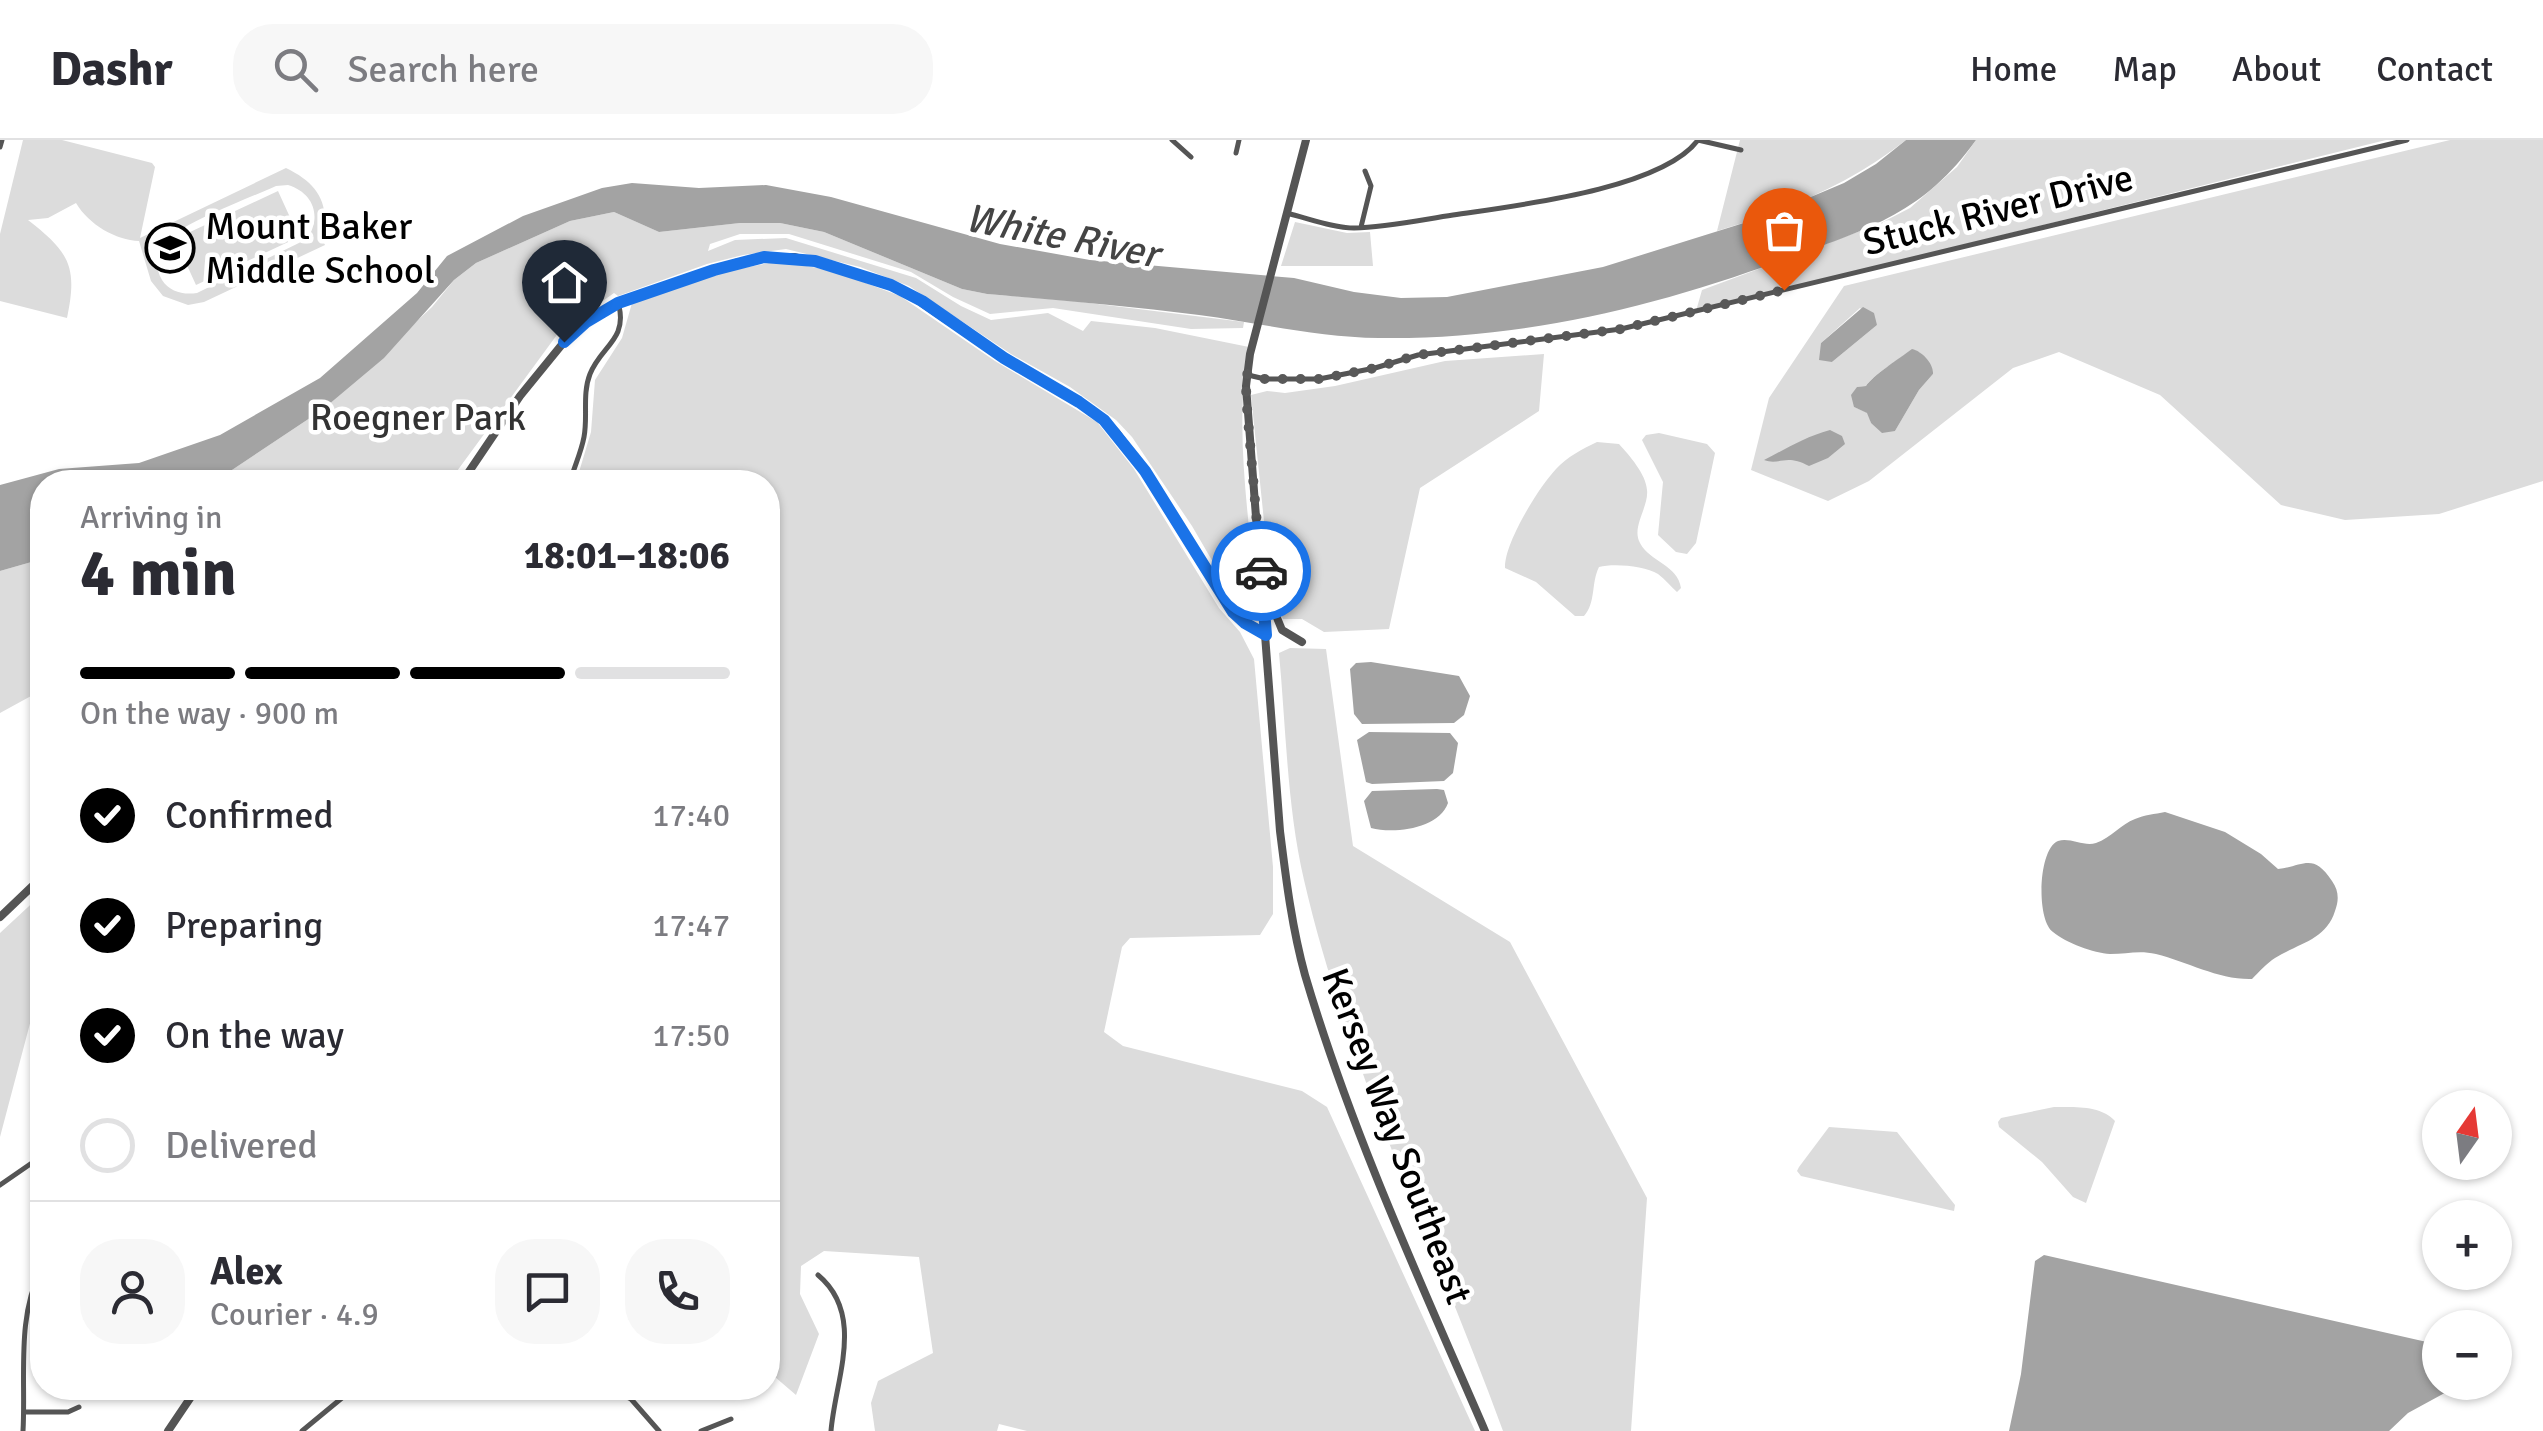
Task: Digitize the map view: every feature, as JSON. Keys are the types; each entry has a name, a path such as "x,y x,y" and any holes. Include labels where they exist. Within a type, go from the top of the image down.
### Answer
{"street":[{"path":"0,148 2,140"},
{"path":"1172,140 1191,158"},
{"path":"1236,153 1239,140"},
{"name":"Kersey Way Southeast","path":"1306,140 1250,354 1246,396 1280,831 1289,901 1305,973 1373,1166 1484,1431"},
{"path":"1286,213 1343,227 1361,227 1550,201 1586,193 1672,160 1689,151 1698,140 1740,150"},
{"name":"Stuck River Drive","path":"1247,374 1265,379 1320,379 1418,355 1621,329 2407,140"},
{"path":"1361,227 1371,186 1365,171"},
{"path":"470,470 520,396 564,342 586,322 618,303 735,263 776,256 815,261 904,291 1104,420 1145,471 1233,612 1266,635"},
{"path":"574,470 584,435 588,380 622,324 618,303"},
{"path":"1262,577 1282,630 1302,642"},
{"path":"0,917 30,888"},
{"path":"0,1186 30,1165"},
{"path":"818,1275 831,1289 847,1341 831,1431"},
{"path":"23,1431 26,1314 30,1298"},
{"path":"168,1431 189,1400"},
{"path":"302,1431 339,1400"},
{"path":"631,1400 659,1431"},
{"path":"24,1412 68,1412 79,1408"},
{"path":"700,1431 731,1419"}],"green space":[{"path":"23,140 62,140 152,163 155,167 140,238 286,168 306,180 319,195 325,214 325,245 204,302 188,305 163,296 151,281 139,241 104,230 76,203 48,218 28,220 53,241 67,261 71,285 67,318 0,301 0,234","holes":["276,186 297,189 313,207 314,222 307,239 197,293 177,292 162,280 158,256 172,236"]},
{"path":"1740,140 1906,140 1862,170 1816,194 1717,231"},
{"path":"1976,140 2386,140 1696,311 1702,290 1879,224 1910,208 1957,167"},
{"path":"2450,140 2543,140 2543,481 2439,514 2345,520 2281,505 2160,395 2059,352 2013,368 1869,481 1828,501 1751,470 1769,398 1844,286","holes":["1860,308 1877,325 1832,362 1821,343","1912,350 1926,359 1933,374 1895,431 1871,423 1868,413 1854,407 1857,387 1866,386"]},
{"path":"278,191 299,237 196,285 175,239"},
{"name":"Roegner Park","path":"614,212 659,232 780,223 824,232 962,289 1244,322 1243,328 1191,329 1053,308 990,314 911,272 789,234 740,234 710,244 708,251 735,240 786,238 916,278 991,320 1048,313 1083,331 1091,321 1155,328 1249,347 1242,410 1256,603 1253,609 1235,600 1192,526 1132,437 1116,420 909,286 860,267 786,249 707,264 618,296 614,293 559,332 458,470 232,470 322,410 476,263 570,221"},
{"path":"1295,222 1347,233 1370,232 1373,266 1281,266"},
{"path":"779,261 834,271 900,296 995,361 1097,422 1134,469 1219,608 1240,632 1254,659 1273,867 1273,914 1260,935 1130,938 1122,947 1104,1032 1123,1046 1302,1091 1327,1107 1475,1431 1027,1431 999,1424 997,1431 875,1431 871,1403 878,1381 933,1353 919,1257 824,1251 801,1266 800,1294 819,1334 796,1395 780,1381 780,470 580,470 591,432 595,380 622,338 632,303 728,271"},
{"path":"1544,354 1539,411 1420,488 1389,629 1324,632 1302,619 1283,619 1275,600 1268,560 1251,395 1335,386 1445,361"},
{"path":"1659,433 1707,444 1715,453 1696,543 1687,554 1676,552 1658,535 1663,482 1642,440 1646,435"},
{"path":"1597,442 1619,444 1640,471 1647,497 1639,524 1640,543 1675,574 1681,588 1677,592 1658,574 1645,569 1599,567 1588,611 1584,616 1575,616 1536,582 1505,568 1506,557 1524,516 1549,477 1570,457"},
{"path":"30,562 30,697 0,713 0,571"},
{"path":"1290,648 1326,649 1353,846 1510,942 1647,1198 1631,1431 1503,1431 1368,1089 1322,950 1298,852 1290,796 1279,653"},
{"path":"30,905 30,1023 0,1137 0,933"},
{"path":"2054,1107 2095,1110 2115,1121 2086,1203 2073,1197 2042,1162 1999,1127 2001,1118"},
{"path":"1829,1127 1897,1132 1955,1205 1954,1211 1801,1176 1799,1167"}],"shaded area":[{"name":"White River","path":"1906,140 1976,140 1956,166 1912,204 1865,229 1780,261 1682,293 1583,318 1431,337 1334,335 1172,312 987,294 962,289 824,232 780,223 740,223 659,232 614,212 570,221 476,263 454,280 384,358 322,410 232,470 55,470 139,463 220,435 320,378 417,293 447,256 523,216 602,188 632,183 699,188 766,185 831,197 1000,244 1090,260 1294,278 1401,298 1447,297 1603,267 1763,217 1844,183"},
{"path":"1863,307 1874,313 1877,325 1832,362 1819,360 1821,343"},
{"path":"1912,349 1927,358 1933,374 1895,431 1882,433 1867,413 1854,407 1851,395"},
{"path":"1830,430 1842,436 1845,444 1828,458 1809,466 1794,460 1764,460 1803,440"},
{"name":"White River","path":"30,477 30,562 0,571 0,485"},
{"path":"1356,663 1459,676 1470,696 1464,715 1454,723 1362,724 1354,714 1350,669"},
{"path":"1369,732 1450,733 1458,743 1453,773 1444,781 1366,782 1357,740"},
{"path":"1444,790 1448,803 1435,819 1403,830 1371,828 1364,801 1372,791"},
{"path":"2165,812 2225,832 2278,869 2308,863 2319,866 2337,892 2331,921 2318,935 2275,958 2252,979 2216,974 2150,953 2096,952 2053,932 2042,900 2043,870 2051,847 2063,840 2096,843 2130,821"},
{"path":"2044,1255 2422,1341 2422,1400 2432,1400 2408,1413 2389,1431 2009,1431 2021,1374 2035,1261"}],"way so far":[{"path":"1261,571 1247,374 1265,379 1320,379 1418,355 1621,329 1784,290"}],"place":[{"name":"Mount Baker Middle School","path":"170,248"}],"route":[{"path":"564,342 609,307 749,260 795,257 874,278 922,301 1104,420 1145,471 1233,612 1266,635 1261,571"}]}
